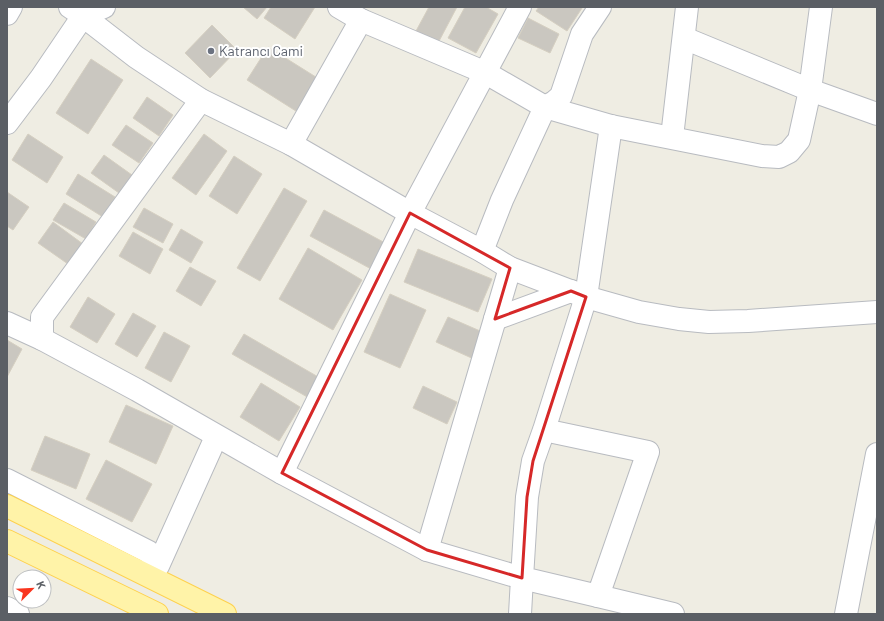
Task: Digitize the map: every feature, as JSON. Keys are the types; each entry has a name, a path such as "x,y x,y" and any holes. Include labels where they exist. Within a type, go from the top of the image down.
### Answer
{"main road":[{"path":"7,506 225,614"},
{"path":"7,541 157,614"}],"street":[{"path":"7,14 12,7"},
{"path":"77,12 104,7"},
{"path":"282,473 410,213 520,7"},
{"path":"482,251 502,200 545,107 561,96 582,34 600,7"},
{"path":"672,137 687,7"},
{"path":"291,144 349,12 486,73 545,107 611,126 762,156 779,157 789,152 799,140 810,90 821,7"},
{"path":"77,12 136,57 202,100 291,144 410,213 482,251 510,268 578,294 639,312 679,319 709,322 748,321 877,312"},
{"path":"7,123 41,78 77,12"},
{"path":"684,38 810,90 877,114"},
{"path":"42,339 42,317 202,100"},
{"path":"520,614 527,497 533,461 544,430 578,294 611,126"},
{"path":"427,550 510,268"},
{"path":"495,319 578,294"},
{"path":"7,323 42,339 136,390 216,437 427,550 522,578 673,614"},
{"path":"544,430 648,452 598,596"},
{"path":"7,480 148,552 158,566 216,437"},
{"path":"846,614 877,454"},
{"path":"7,608 18,614"}],"highlighted area":[{"path":"410,213 510,268 495,319 571,291 586,297 533,461 527,497 522,578 427,550 282,473"}],"building":[{"path":"243,7 267,7 257,19"},
{"path":"271,7 315,7 295,39 264,18"},
{"path":"429,7 457,7 438,43 416,31"},
{"path":"465,7 486,7 498,14 476,53 448,38"},
{"path":"539,7 582,8 567,31 536,11"},
{"path":"528,18 559,34 550,53 518,38"},
{"name":"Katrancı Cami","path":"212,25 237,50 210,78 185,53"},
{"path":"268,47 319,79 299,113 247,80"},
{"path":"91,59 123,80 88,134 56,113"},
{"path":"147,97 173,115 159,136 133,118"},
{"path":"126,125 153,143 139,163 112,145"},
{"path":"28,134 63,157 47,183 12,160"},
{"path":"204,134 227,151 196,195 172,178"},
{"path":"104,155 132,175 119,193 91,173"},
{"path":"234,156 262,174 237,214 209,196"},
{"path":"78,174 115,197 103,217 66,194"},
{"path":"284,188 307,201 260,281 237,268"},
{"path":"7,192 29,207 13,230 7,226"},
{"path":"64,203 96,222 86,239 53,220"},
{"path":"144,208 173,224 163,243 133,227"},
{"path":"324,210 387,244 373,270 310,236"},
{"path":"53,222 83,244 68,264 38,243"},
{"path":"181,229 203,242 191,263 169,250"},
{"path":"133,232 163,249 150,274 119,256"},
{"path":"308,248 362,280 333,330 279,299"},
{"path":"418,249 492,279 478,312 404,282"},
{"path":"190,267 216,281 201,306 176,291"},
{"path":"390,294 426,310 400,368 364,352"},
{"path":"88,297 115,314 97,343 70,327"},
{"path":"133,313 156,326 137,357 115,344"},
{"path":"448,317 487,334 476,360 436,342"},
{"path":"164,332 190,346 171,382 145,368"},
{"path":"244,334 320,378 309,398 232,354"},
{"path":"7,340 22,349 7,377"},
{"path":"261,383 300,407 279,441 240,417"},
{"path":"423,386 457,402 447,424 413,408"},
{"path":"126,405 173,426 156,464 109,442"},
{"path":"45,436 90,454 76,489 31,470"},
{"path":"106,460 152,484 132,522 86,499"}],"place":[{"name":"Katrancı Cami","path":"211,51"}]}
